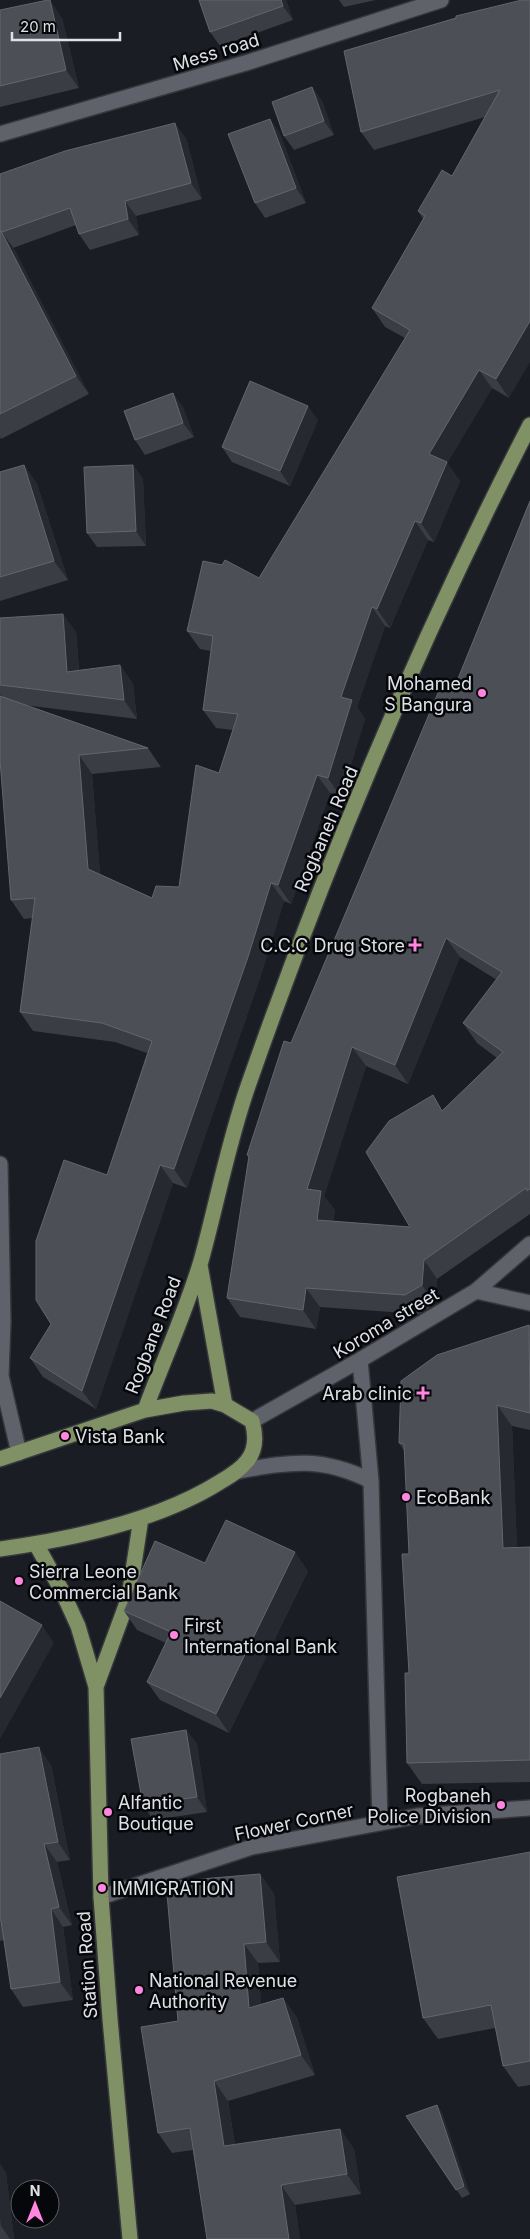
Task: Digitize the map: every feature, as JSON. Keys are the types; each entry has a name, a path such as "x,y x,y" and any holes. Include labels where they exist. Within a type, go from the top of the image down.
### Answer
{"main road":[{"name":"Rogbaneh Road","path":"200,1264 246,1090 301,937 423,646 496,491 530,425"},
{"name":"Rogbane Road","path":"200,1264 225,1405"},
{"name":"Rogbane Road","path":"0,1458 145,1410 200,1264"},
{"path":"0,1549 36,1544 141,1518 197,1496 238,1471 248,1460 254,1447 255,1434 252,1421 225,1405 212,1401 200,1401 145,1410"},
{"name":"Station Road","path":"96,1687 129,1597 141,1518"},
{"name":"Station Road","path":"36,1544 62,1591 78,1626 96,1687 101,1897 130,2239"}],"street":[{"name":"Mess road","path":"0,134 240,64 441,0"},
{"path":"0,1164 2,1322 0,1377 19,1453"},
{"name":"Koroma street","path":"252,1421 476,1291 530,1244"},
{"path":"476,1291 530,1303"},
{"path":"360,1360 371,1481 380,1823"},
{"path":"238,1471 278,1464 316,1463 332,1465 371,1481"},
{"name":"Flower Corner","path":"101,1897 252,1847 417,1816 530,1808"}],"building":[{"path":"50,0 66,70 0,86 0,10"},
{"path":"199,0 281,0 283,6 210,32"},
{"path":"522,0 530,0 530,321 496,379 479,370 429,454 447,462 421,523 415,521 377,609 372,607 341,697 352,700 328,778 317,775 278,885 271,883 248,957 174,1169 160,1165 82,1391 30,1358 51,1324 36,1300 36,1241 64,1160 107,1175 152,1041 102,1023 20,1012 35,898 11,900 0,760 0,696 148,748 79,755 88,869 152,898 156,886 179,887 196,765 219,773 238,714 203,710 213,636 187,631 203,561 222,565 225,560 259,578 410,330 372,308 425,216 418,211 442,170 452,176 500,90 361,132 344,51 456,18 456,16"},
{"path":"312,87 324,121 284,136 272,102"},
{"path":"270,119 296,188 255,203 228,134"},
{"path":"175,123 191,183 125,201 128,219 79,234 70,208 2,232 0,231 0,174 65,151"},
{"path":"0,231 76,376 0,414"},
{"path":"250,381 308,406 280,471 222,447"},
{"path":"173,393 183,423 135,440 124,411"},
{"path":"24,465 54,561 0,577 0,472"},
{"path":"133,465 136,531 87,533 84,467"},
{"path":"530,501 530,1189 527,1191 526,1188 424,1260 422,1285 405,1295 306,1288 303,1310 227,1298 249,1156 247,1155 284,1041 291,1043 443,681 455,686","holes":["446,938 502,972 463,1023 503,1052 442,1111 433,1095 389,1121 366,1152 410,1227 317,1220 321,1191 307,1189 352,1047 395,1065"]},
{"path":"63,614 67,672 120,665 124,700 0,685 0,618"},
{"path":"529,1325 530,1413 497,1405 503,1548 530,1547 530,1760 407,1763 405,1673 409,1673 402,1554 409,1554 404,1444 399,1443 401,1381 437,1355"},
{"path":"226,1520 295,1552 216,1714 147,1682 171,1632 124,1611 155,1541 205,1563"},
{"path":"0,1601 42,1625 0,1698"},
{"path":"186,1730 197,1797 143,1805 131,1739"},
{"path":"39,1747 58,1842 44,1844 59,1907 51,1909 60,1982 11,1989 0,1920 0,1754"},
{"path":"530,1852 530,2061 503,2066 491,2005 423,2018 397,1877"},
{"path":"260,1874 266,1942 244,1944 249,2008 283,1998 301,2055 214,2081 224,2146 340,2129 347,2174 281,2185 289,2239 207,2239 190,2128 158,2133 141,2027 178,2021 166,1882"},
{"path":"437,2105 464,2186 456,2190 406,2116"}],"place":[{"name":"Mohamed S Bangura","path":"482,693"},
{"name":"C.C.C Drug Store","path":"415,945"},
{"name":"Arab clinic","path":"423,1393"},
{"name":"Vista Bank","path":"65,1436"},
{"name":"EcoBank","path":"406,1497"},
{"name":"Sierra Leone Commercial Bank","path":"19,1581"},
{"name":"First International Bank","path":"174,1635"},
{"name":"Rogbaneh Police Division","path":"501,1805"},
{"name":"Alfantic Boutique","path":"108,1812"},
{"name":"IMMIGRATION","path":"102,1888"},
{"name":"National Revenue Authority","path":"139,1990"}]}
